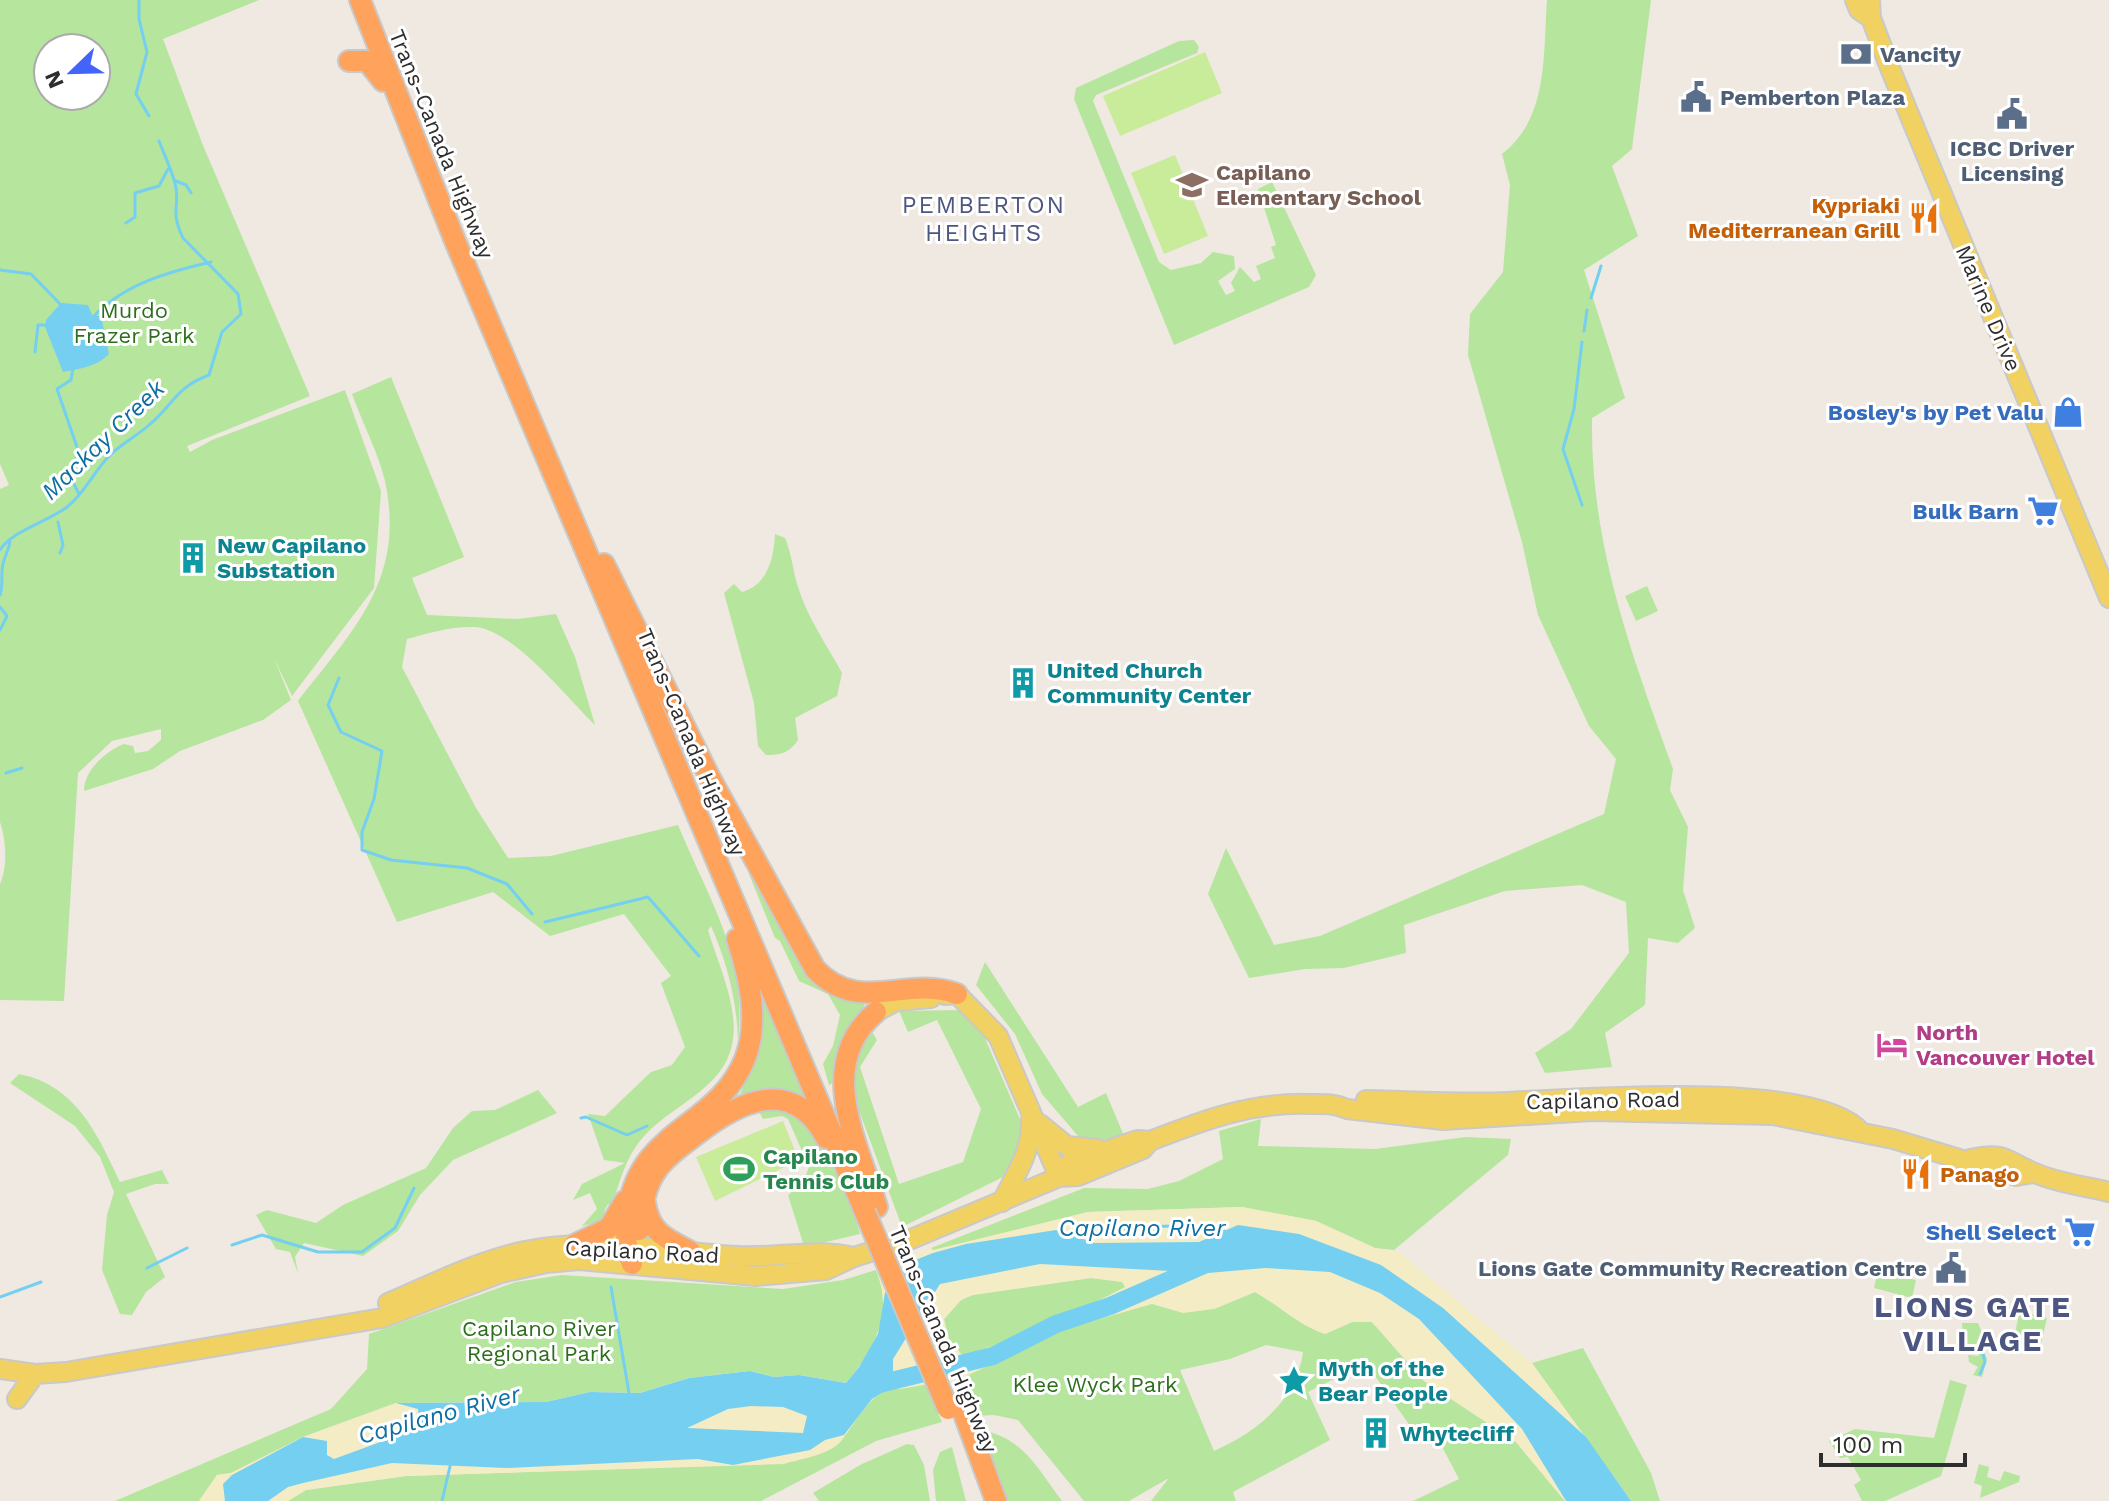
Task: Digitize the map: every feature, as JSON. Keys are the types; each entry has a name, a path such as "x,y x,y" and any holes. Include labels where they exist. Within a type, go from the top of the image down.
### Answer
{"highway":[{"path":"357,0 364,38 349,61 367,61 376,69 413,138"},
{"name":"Trans-Canada Highway","path":"357,0 690,798 871,1209"},
{"name":"Trans-Canada Highway","path":"374,0 488,288 976,1460 996,1501"},
{"path":"604,564 697,753 815,969 833,984 853,992 877,995 910,987 957,994"},
{"path":"632,1253 638,1172 658,1147 710,1107 730,1086 749,1044 751,996 745,965 690,798"},
{"path":"871,1209 846,1110 844,1078 852,1041 876,1012"},
{"path":"574,1245 609,1228 666,1159 733,1109 767,1098 792,1104 814,1120 871,1209"},
{"path":"637,1197 658,1235 691,1252"},
{"name":"Trans-Canada Highway","path":"976,1460 984,1501"}],"main road":[{"name":"Marine Drive","path":"1855,0 1859,10 1870,9 2109,598"},
{"path":"876,1012 896,1001 957,994 998,1036 1059,1177"},
{"path":"927,998 976,1013"},
{"path":"1657,1112 1670,1106 1735,1103 1744,1097"},
{"name":"Capilano Road","path":"1059,1177 1069,1163 1106,1150 1138,1140 1150,1141 1242,1108 1272,1103 1337,1104 1347,1100 1466,1103 1744,1097 1807,1105 1852,1121 1861,1132"},
{"name":"Capilano Road","path":"1337,1104 1347,1109 1443,1120 1657,1112 1773,1115 1850,1133 1861,1132 1970,1159 1985,1168 2016,1176 2033,1173"},
{"path":"1031,1112 1049,1134 1067,1146 1106,1150"},
{"path":"1002,1202 1028,1153 1031,1112"},
{"name":"Capilano Road","path":"348,1321 494,1259 574,1245 780,1275 826,1270 854,1257 909,1240 1059,1177 1078,1176 1143,1149 1150,1141"},
{"name":"Capilano Road","path":"1970,1159 1990,1155 2017,1161 2033,1173 2109,1192"},
{"name":"Capilano Road","path":"0,1369 35,1374 86,1369 348,1321 382,1318 526,1266 632,1253 691,1252 783,1258 835,1253 854,1257"},
{"path":"17,1399 35,1374"}],"green space":[{"name":"Murdo Frazer Park","path":"0,0 259,0 163,39 202,143 310,396 187,446 190,452 212,440 345,390 381,491 374,588 292,696 274,658 291,700 263,720 180,751 153,769 84,791 88,776 103,756 124,744 133,746 135,753 148,751 161,740 161,729 112,741 78,773 64,1001 0,1000 0,884 5,853 0,822 0,489 9,485 0,464"},
{"path":"1547,0 1651,0 1632,149 1612,166 1638,236 1584,270 1625,398 1592,418 1593,464 1598,510 1616,597 1673,769 1670,790 1688,827 1683,890 1695,928 1678,943 1648,938 1645,1005 1605,1033 1612,1067 1545,1073 1535,1053 1571,1029 1629,953 1626,902 1582,885 1505,891 1404,925 1406,953 1344,968 1305,969 1249,978 1208,894 1226,848 1274,945 1320,936 1604,814 1616,759 1589,726 1538,615 1522,542 1468,355 1470,314 1503,272 1510,185 1502,154 1517,139 1536,104 1541,84"},
{"path":"1194,40 1199,47 1197,53 1096,95 1093,101 1159,262 1171,270 1201,263 1213,252 1234,256 1235,269 1218,281 1226,295 1235,291 1231,283 1240,267 1254,282 1261,279 1256,266 1275,258 1271,247 1276,245 1258,189 1272,182 1316,275 1309,287 1174,345 1074,99 1076,88 1179,41"},
{"path":"1205,52 1222,93 1120,136 1103,96"},
{"path":"1175,155 1208,236 1164,254 1131,173"},
{"path":"391,377 464,557 412,578 427,615 518,619 556,614 575,657 595,725 523,652 490,631 475,627 458,628 407,639 402,667 476,808 508,858 551,856 678,825 732,956 740,1011 738,1041 730,982 711,926 708,930 727,987 733,1017 734,1031 727,1060 709,1084 658,1123 640,1141 625,1166 612,1205 608,1204 604,1211 607,1214 598,1222 582,1226 597,1209 590,1193 573,1200 582,1184 625,1163 604,1160 588,1114 605,1116 651,1072 672,1065 685,1047 661,983 671,976 624,914 550,936 493,892 397,922 298,701 355,626 370,602 381,575 388,547 390,516 385,481 352,394"},
{"path":"775,534 785,538 802,599 842,673 837,696 795,718 798,740 795,744 784,752 766,755 758,746 754,703 724,593 734,584 742,592 758,584 768,570"},
{"path":"1647,586 1658,611 1636,621 1625,596"},
{"path":"755,871 814,975 834,996 863,1000 866,1014 847,1035 840,1051 839,1080 829,1085 823,1064 833,1046 840,1015 828,994 799,981 780,941 775,938 749,874"},
{"path":"985,962 1078,1107 1106,1093 1124,1136 1084,1143 1042,1094 1015,1034 976,985"},
{"path":"760,985 805,1097 776,1089 740,1094 759,1041"},
{"path":"965,1010 984,1036 1026,1133 1011,1173 902,1227 854,1097 857,1049 871,1030 877,1040 860,1067 899,1184 963,1162 981,1109 937,1020 908,1032 899,1011"},
{"path":"19,1074 56,1089 83,1114 120,1182 162,1170 169,1184 155,1184 126,1194 165,1277 146,1292 132,1315 120,1314 102,1270 107,1215 114,1192 100,1157 75,1126 10,1083"},
{"path":"538,1090 557,1113 453,1160 420,1195 398,1231 363,1256 304,1243 295,1257 298,1273 290,1252 276,1249 256,1215 267,1210 316,1223 343,1205 426,1168 453,1128 472,1111 495,1110"},
{"path":"756,1106 788,1110 804,1120 837,1174 860,1234 822,1243 803,1243 788,1195 803,1183 809,1167 788,1119 782,1116 763,1119"},
{"path":"1261,1119 1258,1146 1375,1149 1466,1137 1511,1139 1508,1155 1394,1250 1375,1248 1316,1221 1242,1207 1088,1212 932,1251 931,1248 1084,1188 1148,1189 1179,1181 1223,1159 1219,1131"},
{"name":"Capilano Tennis Club","path":"783,1121 799,1160 715,1201 696,1157"},
{"name":"Capilano River Regional Park","path":"876,1270 883,1301 879,1330 846,1383 799,1375 774,1377 750,1371 689,1378 640,1393 590,1392 546,1402 396,1403 303,1437 231,1473 217,1475 199,1501 115,1501 331,1409 367,1369 369,1334 516,1282 562,1275 783,1289 843,1280"},
{"path":"1878,1271 1916,1280 1912,1298 1874,1288"},
{"name":"Klee Wyck Park","path":"1091,1278 1111,1279 1214,1309 1255,1292 1325,1334 1352,1322 1372,1322 1424,1381 1516,1442 1565,1501 1413,1501 1459,1479 1440,1443 1413,1430 1366,1363 1308,1392 1330,1440 1233,1492 1236,1501 1151,1501 1169,1478 1129,1501 1084,1501 1018,1420 994,1415 975,1416 960,1379 963,1378 944,1319 961,1300 973,1295","holes":["1266,1345 1303,1352 1293,1385 1284,1399 1259,1424 1214,1451 1180,1370 1230,1359"]},
{"path":"2020,1311 2047,1318 2039,1352 2012,1345"},
{"path":"1962,1323 1978,1323 1983,1335 1992,1338 1983,1349 1987,1359 1982,1377 1973,1375 1978,1367 1969,1362 1968,1355 1979,1356 1977,1348 1958,1340 1963,1335"},
{"path":"1583,1348 1651,1473 1660,1501 1631,1501 1532,1363"},
{"path":"1950,1380 1967,1385 1941,1476 1885,1501 1862,1501 1854,1485 1861,1480 1848,1457 1840,1458 1829,1441 1855,1429 1934,1438"},
{"path":"926,1383 942,1422 876,1441 761,1501 288,1501 306,1490 406,1476 736,1465 844,1435 872,1399 884,1390"},
{"path":"980,1430 1007,1439 1018,1447 1062,1501 1004,1501"},
{"path":"907,1444 914,1445 924,1465 930,1501 819,1501 813,1493 860,1465"},
{"path":"952,1447 966,1501 936,1501 933,1470 940,1452"},
{"path":"1979,1464 1989,1467 1987,1477 2000,1481 2004,1471 2020,1476 2019,1482 1980,1498 1982,1486 1974,1483"}],"sand":[{"path":"1242,1207 1316,1221 1375,1248 1399,1252 1532,1363 1631,1501 1565,1501 1516,1442 1424,1381 1372,1322 1352,1322 1325,1334 1255,1292 1214,1309 1183,1313 1152,1304 1068,1328 960,1379 900,1389 893,1386 870,1403 837,1445 784,1464 406,1476 306,1490 288,1501 199,1501 217,1475 231,1473 303,1437 396,1403 546,1402 590,1392 640,1393 689,1378 750,1371 774,1377 799,1375 846,1383 879,1330 883,1301 876,1270 931,1248 1088,1212","holes":["1090,1278 1122,1282 1125,1287 1041,1330 963,1356 949,1339 944,1319 961,1300 972,1295"]}],"water":[{"path":"61,303 88,305 92,315 101,316 109,354 105,358 63,372 45,327 46,320"},
{"name":"Capilano River","path":"1238,1225 1299,1234 1381,1265 1443,1308 1586,1437 1631,1501 1566,1501 1522,1429 1419,1319 1380,1293 1330,1272 1265,1268 1208,1273 1040,1264 940,1284 893,1359 893,1386 872,1399 844,1435 825,1440 810,1450 733,1465 698,1459 506,1468 392,1463 288,1487 268,1501 225,1501 223,1484 232,1475 303,1437 327,1441 327,1455 334,1459 394,1437 419,1417 418,1409 396,1403 546,1402 590,1392 640,1393 689,1378 750,1371 774,1377 799,1375 846,1383 878,1334 885,1293 913,1261 966,1244 1056,1230 1095,1243 1199,1242","holes":["783,1407 807,1416 803,1433 687,1428 728,1409"]}],"waterway":[{"name":"Mackay Creek","path":"139,0 139,19 147,52 136,94 149,116"},
{"name":"Mackay Creek","path":"0,550 13,537 67,507 110,455 157,418 189,385 209,375 222,332 241,314 238,294 183,238 176,214 175,183 159,141"},
{"path":"126,223 135,217 135,193 159,186 168,169"},
{"path":"176,181 186,185 191,193"},
{"path":"93,317 118,296 148,281 211,262"},
{"path":"1591,298 1601,266"},
{"path":"0,270 31,274 62,306"},
{"path":"1584,331 1587,310"},
{"path":"35,352 38,325 46,325"},
{"path":"1582,342 1574,409 1563,449 1582,505"},
{"path":"73,368 71,380 57,389 77,447 77,463"},
{"path":"74,484 79,494"},
{"path":"58,522 63,545 60,553"},
{"path":"0,595 2,568 10,539"},
{"path":"0,607 7,616 0,630"},
{"path":"339,678 328,705 341,732 382,751 374,799 362,832 362,850 391,860 467,868 507,884 532,914"},
{"path":"6,773 22,768"},
{"path":"545,922 648,897 699,956"},
{"path":"581,1118 586,1117 627,1135 647,1126"},
{"path":"232,1245 262,1235 318,1252 362,1252 395,1228 414,1188"},
{"name":"Capilano River","path":"1076,1238 1152,1227 1194,1227 1226,1232"},
{"path":"147,1268 187,1248"},
{"path":"871,1386 993,1356 1056,1324 1110,1306 1213,1261"},
{"path":"0,1297 41,1282"},
{"path":"611,1287 629,1393"},
{"path":"1980,1374 1985,1362 1981,1347 1988,1337"},
{"path":"442,1501 451,1462"}],"place":[{"name":"Vancity","path":"1856,54"},
{"name":"Pemberton Plaza","path":"1696,97"},
{"name":"ICBC Driver Licensing","path":"2012,114"},
{"name":"Capilano Elementary School","path":"1192,185"},
{"name":"Kypriaki Mediterranean Grill","path":"1924,218"},
{"name":"Bosley's by Pet Valu","path":"2068,412"},
{"name":"Bulk Barn","path":"2043,511"},
{"name":"New Capilano Substation","path":"193,558"},
{"name":"United Church Community Center","path":"1023,683"},
{"name":"North Vancouver Hotel","path":"1892,1045"},
{"name":"Capilano Tennis Club","path":"739,1169"},
{"name":"Panago","path":"1916,1174"},
{"name":"Shell Select","path":"2080,1232"},
{"name":"Lions Gate Community Recreation Centre","path":"1951,1268"},
{"name":"Myth of the Bear People","path":"1294,1381"},
{"name":"Whytecliff","path":"1376,1433"}],"district":[{"name":"PEMBERTON HEIGHTS","path":"984,219"},
{"name":"LIONS GATE VILLAGE","path":"1973,1324"}]}
